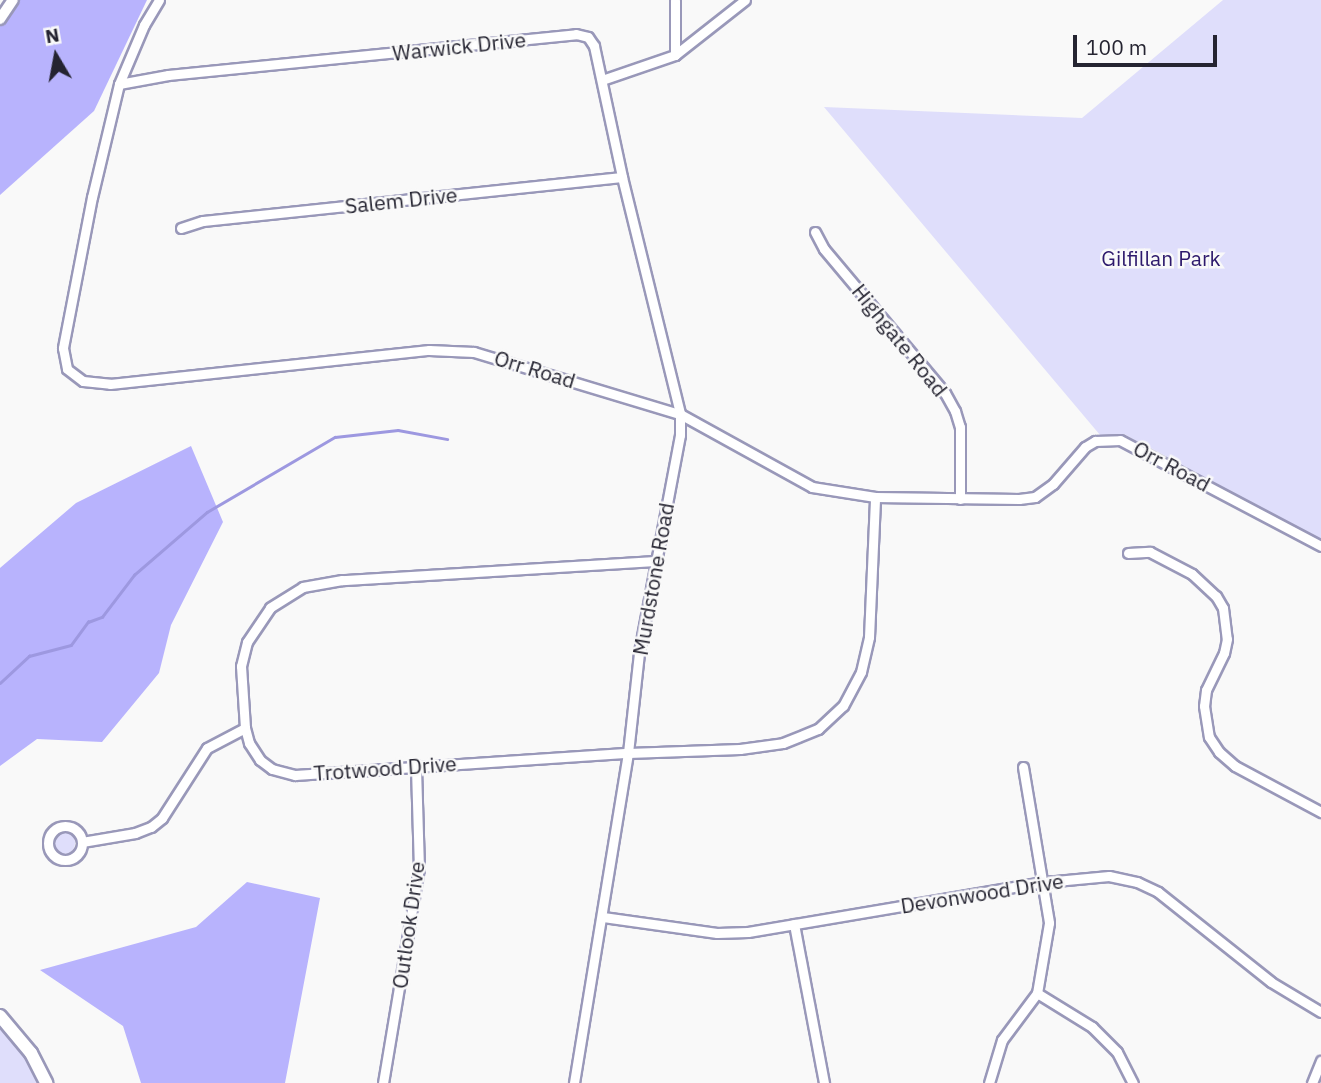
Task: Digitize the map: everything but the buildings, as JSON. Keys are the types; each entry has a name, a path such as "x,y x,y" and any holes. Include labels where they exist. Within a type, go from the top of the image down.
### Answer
{"main road":[{"path":"0,1016 31,1052 46,1083"}],"street":[{"path":"0,19 13,0"},
{"name":"Orr Road","path":"159,0 144,25 119,84 92,197 64,348 67,369 83,381 110,384 417,351 474,352 680,414 811,487 875,497 1035,497 1053,484 1085,447 1095,441 1120,440 1321,546"},
{"path":"675,0 676,55"},
{"path":"602,80 676,55 745,0"},
{"name":"Warwick Drive","path":"119,84 168,75 576,34 588,37 594,46 602,80"},
{"name":"Murdstone Road","path":"574,1083 628,752 639,653 680,435 680,414 622,177 602,80"},
{"name":"Salem Drive","path":"181,229 203,221 622,177"},
{"name":"Highgate Road","path":"815,232 824,249 945,393 955,411 960,427 960,499"},
{"name":"Trotwood Drive","path":"655,561 342,580 303,587 270,608 247,642 242,666 245,727 260,760 272,769 295,775 628,752 740,749 783,743 818,729 843,706 861,672 869,637 875,497"},
{"path":"1128,553 1150,552 1192,574 1216,596 1223,608 1227,639 1224,653 1206,690 1204,706 1209,737 1219,752 1236,766 1321,812"},
{"path":"82,842 135,833 151,827 162,818 207,748 245,727"},
{"name":"Outlook Drive","path":"383,1083 419,869 416,765"},
{"path":"989,1083 1002,1040 1037,993 1049,923 1045,881 1023,768"},
{"name":"Devonwood Drive","path":"603,917 717,933 748,932 1045,881 1108,876 1137,882 1158,892 1272,982 1321,1012"},
{"path":"794,924 824,1083"},
{"path":"1037,993 1092,1027 1117,1052 1133,1083"},
{"path":"1312,1083 1321,1060"}],"green space":[{"name":"Gilfillan Park","path":"1223,0 1321,0 1321,543 1124,434 1100,435 824,107 1082,118"},
{"path":"64,832 72,835 75,843 72,851 64,854 56,851 53,843 56,835"},
{"path":"0,1029 22,1049 38,1083 0,1083"}],"shaded area":[{"path":"18,0 147,0 94,111 0,195 0,24"},
{"path":"191,446 223,522 171,625 159,673 102,742 37,739 0,766 0,568 76,503"},
{"path":"247,882 320,898 285,1083 141,1083 123,1026 40,970 196,927"}],"waterway":[{"path":"0,683 29,656 71,645 88,622 102,617 134,575 207,512 335,437 398,430 447,439"}]}
